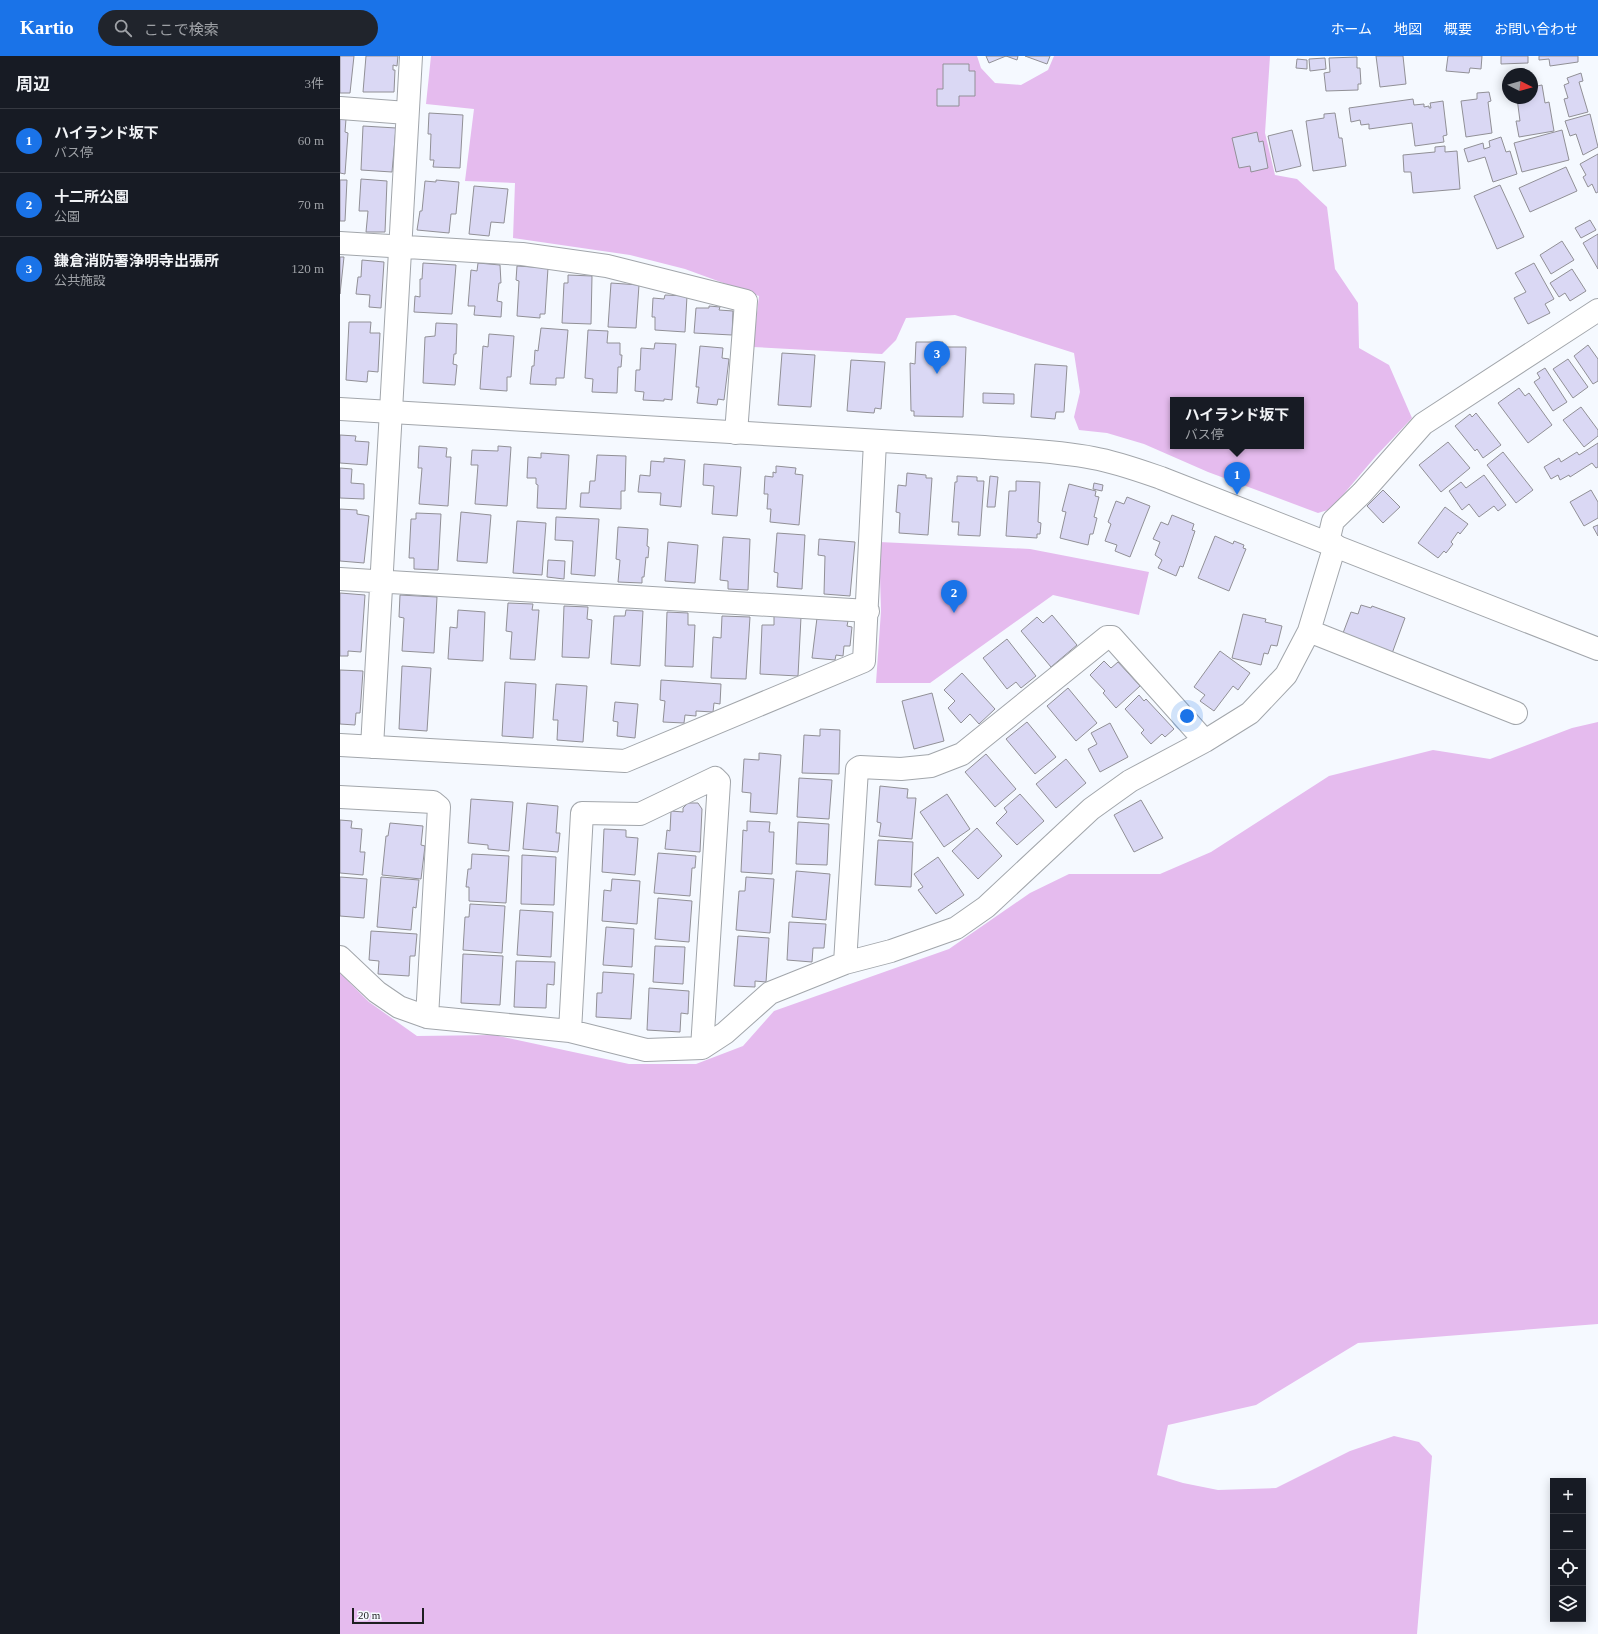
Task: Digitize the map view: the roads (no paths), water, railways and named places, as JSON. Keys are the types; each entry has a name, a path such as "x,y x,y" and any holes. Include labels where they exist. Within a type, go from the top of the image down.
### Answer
{"street":[{"path":"372,747 399,247 411,56"},
{"path":"340,108 407,113"},
{"path":"340,243 522,254 607,266 746,301 736,433"},
{"path":"340,957 377,992 399,1007 426,1017 570,1031 646,1050 702,1048 725,1033 770,993 845,963 891,951 956,928 986,907 1091,808 1130,782 1205,741 1250,713 1286,675 1309,631 1331,544 1333,521 1362,493 1423,424 1508,366 1598,310"},
{"path":"340,409 1058,452 1094,458 1128,466 1160,478 1598,649"},
{"path":"340,745 624,761 864,661 868,611 875,442"},
{"path":"340,579 868,611"},
{"path":"1309,631 1516,713"},
{"path":"845,963 857,769 860,767 901,769 931,766 962,754 1107,637 1112,637 1205,741"},
{"path":"570,1031 582,812 640,814 715,778 719,782 702,1048"},
{"path":"340,797 433,802 439,807 426,1017"}],"place":[{"name":"鎌倉消防署浄明寺出張所","path":"937,374"},
{"name":"ハイランド坂下","path":"1237,495"},
{"name":"十二所公園","path":"954,613"}]}
